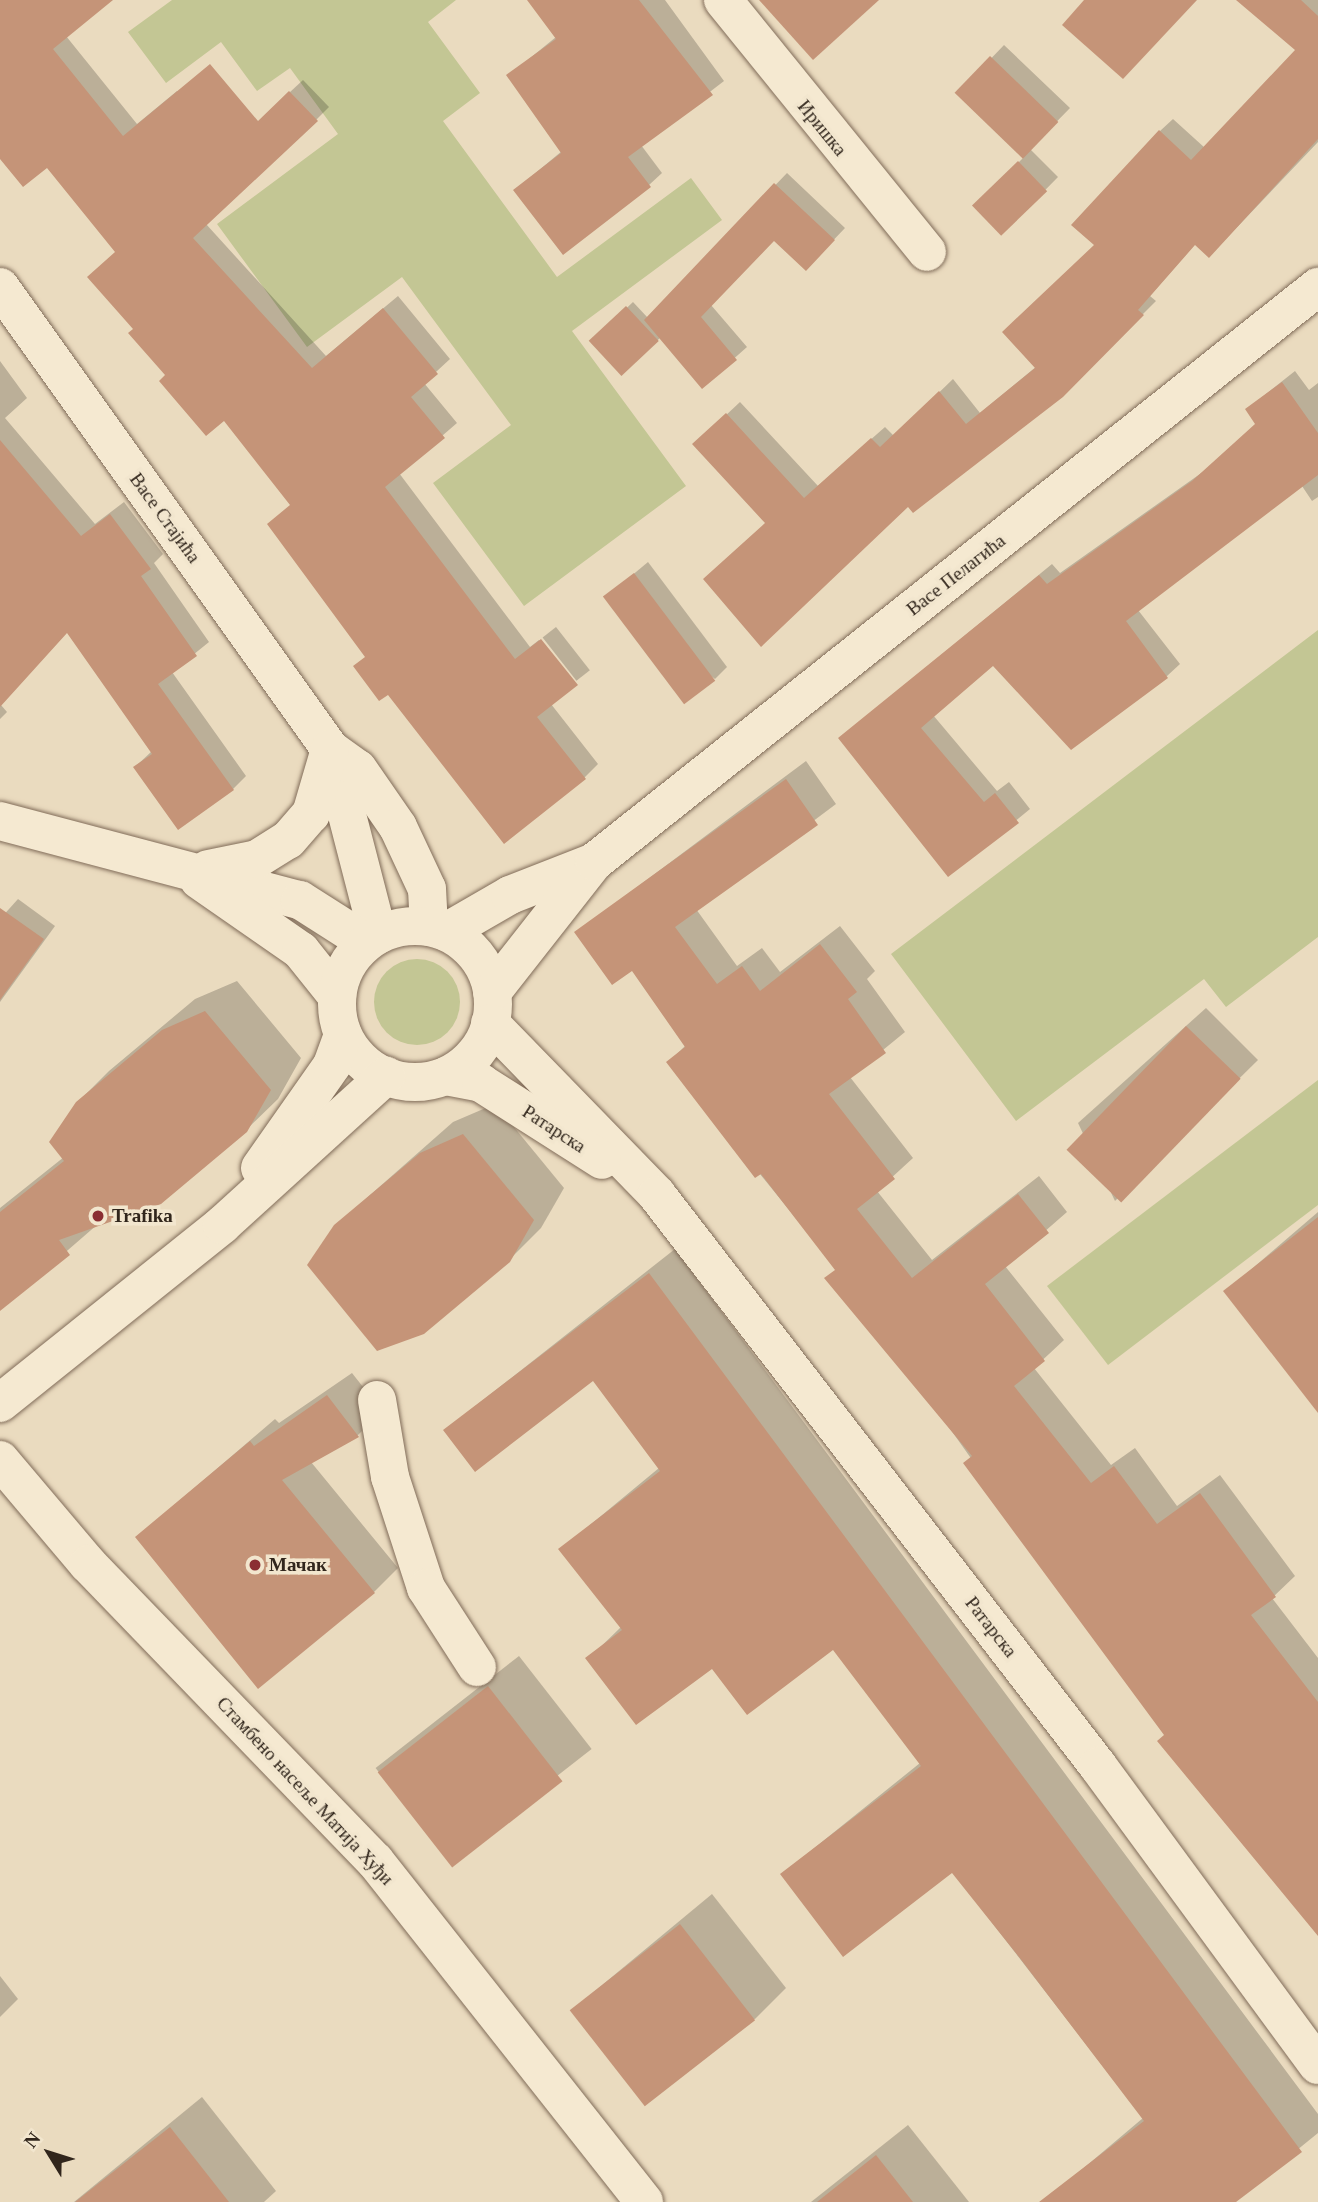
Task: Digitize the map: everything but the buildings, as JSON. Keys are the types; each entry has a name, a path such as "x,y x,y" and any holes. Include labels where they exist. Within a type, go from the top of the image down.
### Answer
{"street":[{"name":"Иришка","path":"723,0 927,252"},
{"name":"Васе Стајића","path":"0,287 330,749 371,784 398,827 427,889 438,930"},
{"name":"Васе Пелагића","path":"491,1008 594,862 1318,287"},
{"name":"Васе Стајића","path":"330,749 372,939"},
{"path":"189,873 257,859 288,840 311,814 330,749"},
{"path":"0,821 189,873 300,900 372,939 438,930 477,956 491,1008 477,1051 446,1076 416,1082 386,1076 361,1060 343,1035 337,996 346,966 372,939"},
{"name":"Васе Пелагића","path":"438,930 510,895 594,862"},
{"path":"189,873 300,951 337,996"},
{"name":"Ратарска","path":"491,1008 657,1195 1098,1766 1318,2065"},
{"path":"222,1225 332,1065 343,1035"},
{"path":"0,1403 222,1225 386,1076"},
{"name":"Ратарска","path":"446,1076 481,1083 657,1195"},
{"path":"377,1401 390,1477 426,1588 477,1667"},
{"name":"Стамбено насеље Матија Хуђи","path":"0,1460 88,1564 375,1861 644,2202"}],"green space":[{"path":"172,0 456,0 428,22 480,93 443,121 557,277 691,178 722,220 572,331 686,486 524,606 433,483 511,425 402,277 307,347 217,224 338,134 290,68 257,91 221,42 166,83 128,32"},
{"path":"1318,630 1318,937 1226,1007 1204,979 1016,1121 891,954"},
{"path":"417,959 433,963 447,972 456,986 460,1002 456,1018 447,1032 433,1041 417,1045 401,1041 387,1032 378,1018 374,1002 378,986 387,972 401,963"},
{"path":"1318,1080 1318,1205 1108,1365 1047,1286"}],"place":[{"name":"Trafika","path":"98,1216"},
{"name":"Мачак","path":"255,1565"}]}
